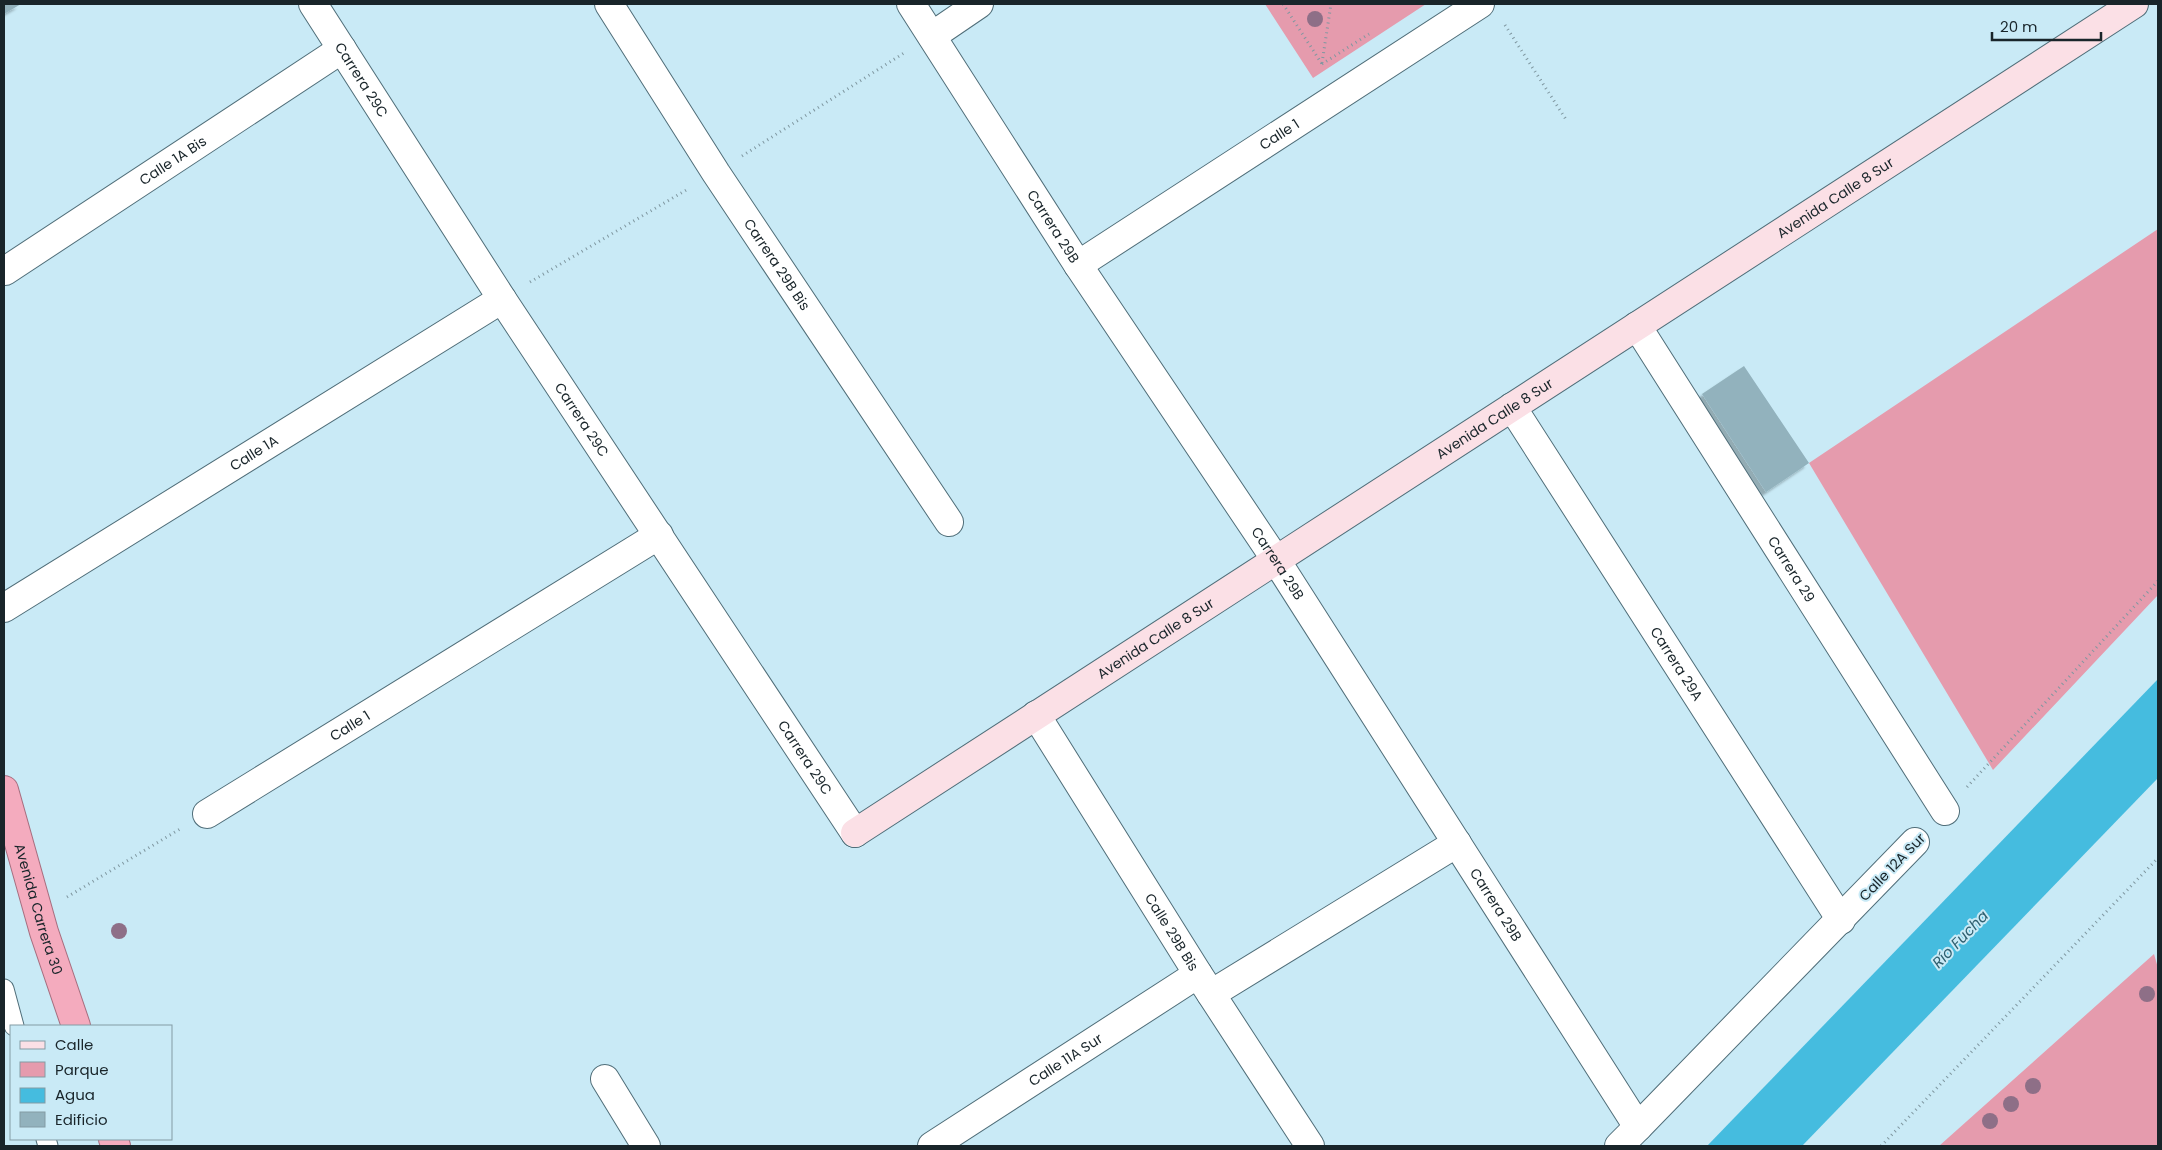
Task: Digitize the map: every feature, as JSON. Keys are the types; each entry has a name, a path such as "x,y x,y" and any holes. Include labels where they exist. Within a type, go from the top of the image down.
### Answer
{"highway":[{"name":"Avenida Carrera 30","path":"4,790 39,914 76,1025"}],"main road":[{"name":"Avenida Calle 8 Sur","path":"855,833 2134,4"}],"street":[{"name":"Carrera 29C","path":"313,4 502,299 855,833"},
{"name":"Carrera 29B Bis","path":"609,4 716,173 949,522"},
{"name":"Carrera 29B","path":"911,4 1078,265 1276,560 1638,1127"},
{"path":"932,36 979,4"},
{"name":"Calle 1","path":"1078,265 1480,4"},
{"name":"Calle 1A Bis","path":"4,271 342,49"},
{"name":"Calle 1A","path":"4,608 502,299"},
{"name":"Carrera 29","path":"1637,326 1945,811"},
{"name":"Carrera 29A","path":"1512,407 1841,920"},
{"name":"Calle 1","path":"207,814 658,535"},
{"name":"Calle 29B Bis","path":"1036,715 1205,984 1310,1146"},
{"name":"Calle 12A Sur","path":"1619,1146 1915,842"},
{"name":"Calle 11A Sur","path":"950,1142 1205,984 1458,843"},
{"path":"606,1080 646,1146"}],"lane":[{"path":"4,989 14,1025"}],"path":[{"path":"1284,4 1342,94"},
{"path":"1322,64 1331,4"},
{"path":"1502,20 1566,121"},
{"path":"502,299 716,173 932,36"},
{"path":"1945,811 2158,582"},
{"path":"39,914 207,814"},
{"path":"2157,859 2158,867"},
{"path":"1881,1146 2157,859"}],"green space":[{"path":"1265,4 1426,4 1313,78"},
{"path":"2158,229 2158,595 1993,770 1809,463"},
{"path":"2154,954 2158,968 2158,1146 1939,1146"}],"water":[{"name":"Río Fucha","path":"2158,679 2158,778 1802,1146 1707,1146"}],"building":[{"path":"4,4 21,4 4,14"},
{"path":"1744,366 1809,463 1766,492 1702,394"}]}
